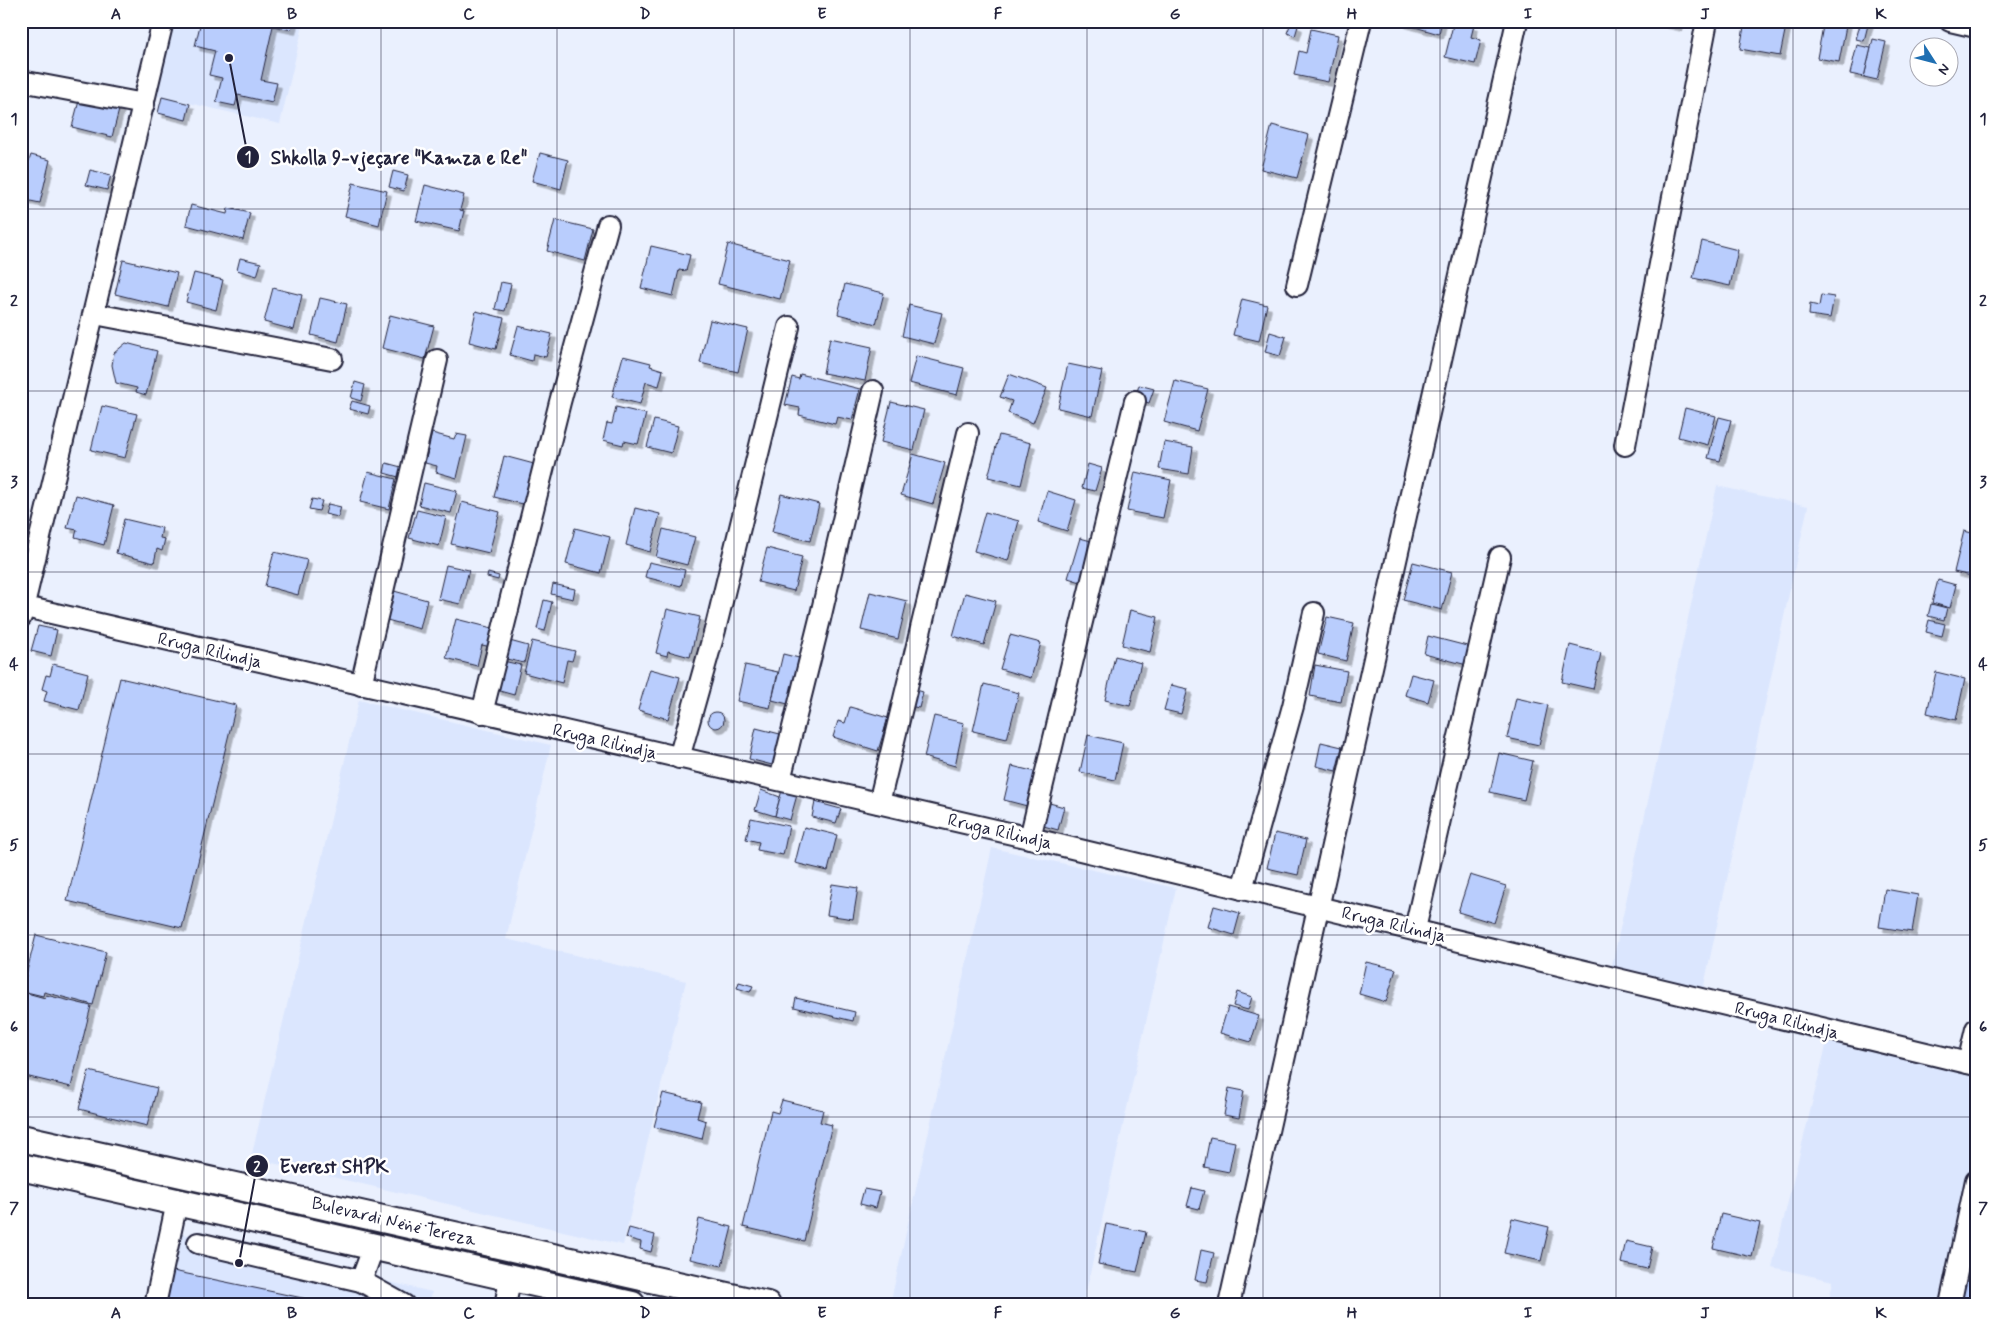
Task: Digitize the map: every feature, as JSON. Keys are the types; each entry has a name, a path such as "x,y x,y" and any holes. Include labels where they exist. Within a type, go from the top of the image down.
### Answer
{"main road":[{"name":"Bulevardi Nënë Tereza","path":"21,1138 767,1305"},
{"name":"Bulevardi Nënë Tereza","path":"21,1167 511,1277 585,1300 632,1305"}],"street":[{"path":"22,610 95,314 163,21"},
{"path":"1297,285 1361,21"},
{"path":"1229,1305 1320,907 1517,21"},
{"path":"1625,445 1707,21"},
{"path":"1950,21 1976,27"},
{"path":"21,81 144,104"},
{"path":"482,713 560,402 608,225"},
{"path":"95,314 332,359"},
{"path":"680,758 715,630 790,327"},
{"path":"361,685 437,360"},
{"path":"780,780 873,391"},
{"path":"1030,838 1135,402"},
{"path":"879,803 968,433"},
{"path":"1415,929 1500,557"},
{"name":"Rruga Rilindja","path":"22,610 361,685 1030,838 1972,1064"},
{"path":"1242,889 1293,706 1314,613"},
{"path":"1972,1064 1976,1029"},
{"path":"1950,1305 1976,1180"},
{"path":"154,1305 177,1202"},
{"path":"198,1243 361,1281 404,1305"},
{"path":"361,1281 374,1246"},
{"path":"504,1305 511,1277"}],"shaded area":[{"path":"172,21 304,21 280,124 154,95"},
{"path":"1717,486 1808,506 1703,990 1611,970"},
{"path":"359,700 551,745 506,939 686,981 623,1245 251,1158"},
{"path":"992,848 1176,888 1083,1305 890,1305"},
{"path":"1827,1042 1976,1075 1976,1305 1828,1305 1833,1281 1772,1267"},
{"path":"180,1233 432,1292 429,1305 163,1305"}],"building":[{"path":"201,21 293,21 291,30 273,26 261,80 277,83 272,103 238,95 235,106 216,102 222,78 209,75 215,51 195,46"},
{"path":"1401,21 1442,21 1439,34 1401,23"},
{"path":"1454,21 1474,25 1471,37 1481,40 1475,64 1445,57"},
{"path":"1652,21 1679,21 1678,27"},
{"path":"1745,21 1787,21 1780,56 1740,49"},
{"path":"1824,21 1847,21 1839,62 1817,58"},
{"path":"1861,21 1869,21 1864,41 1856,39"},
{"path":"1291,23 1298,26 1295,36 1287,33"},
{"path":"1311,29 1338,35 1328,82 1294,75 1299,51 1306,53"},
{"path":"1873,39 1886,42 1877,80 1864,77"},
{"path":"1857,45 1871,48 1864,77 1850,74"},
{"path":"80,97 120,106 112,137 72,127"},
{"path":"162,97 190,104 186,120 158,113"},
{"path":"1272,125 1309,135 1297,178 1261,169"},
{"path":"540,153 568,160 561,189 532,181"},
{"path":"31,155 50,160 40,203 21,199 21,159 29,161"},
{"path":"90,170 111,175 107,190 86,185"},
{"path":"393,171 408,175 404,191 389,187"},
{"path":"353,183 387,191 379,225 345,216"},
{"path":"425,185 464,195 460,210 464,211 459,231 416,221"},
{"path":"191,205 227,214 228,208 250,213 243,240 186,225"},
{"path":"555,220 593,229 585,261 547,251"},
{"path":"1702,241 1738,250 1730,286 1693,278"},
{"path":"728,244 790,260 780,299 718,284"},
{"path":"651,246 690,255 686,271 679,270 673,296 641,288"},
{"path":"240,258 261,263 257,276 237,270"},
{"path":"123,260 177,273 168,307 115,294"},
{"path":"194,273 223,280 216,310 186,302"},
{"path":"501,282 511,284 505,311 495,309"},
{"path":"845,284 884,293 876,324 838,314"},
{"path":"273,288 302,295 294,330 264,322"},
{"path":"1821,295 1834,297 1830,318 1809,315 1810,304 1819,306"},
{"path":"320,298 347,304 338,342 311,335"},
{"path":"1242,299 1267,305 1259,341 1233,335"},
{"path":"909,305 942,313 934,344 902,336"},
{"path":"476,311 504,318 496,349 469,342"},
{"path":"390,315 434,326 425,359 382,348"},
{"path":"710,320 748,329 738,372 700,363"},
{"path":"518,326 552,334 546,357 533,354 532,361 510,355"},
{"path":"1270,332 1286,337 1280,356 1265,352"},
{"path":"830,338 872,347 865,381 823,373"},
{"path":"126,343 157,351 146,395 136,392 137,388 116,383 112,365 114,353"},
{"path":"623,356 651,363 650,366 663,370 659,386 646,382 640,404 612,397"},
{"path":"916,356 964,368 957,395 909,383"},
{"path":"1068,364 1102,371 1092,416 1058,408"},
{"path":"800,374 860,389 852,420 837,417 835,424 799,415 800,408 785,405 792,377 799,379"},
{"path":"1009,374 1047,388 1033,423 1008,413 1012,401 1000,397"},
{"path":"1175,381 1208,389 1197,431 1164,422"},
{"path":"355,382 365,385 361,401 351,398"},
{"path":"1139,385 1154,389 1149,403 1135,399"},
{"path":"352,401 370,406 368,414 349,409"},
{"path":"891,402 924,410 914,450 881,442"},
{"path":"102,406 137,414 125,458 91,450"},
{"path":"616,407 646,414 638,444 624,441 623,445 603,440 607,423 612,424"},
{"path":"1685,408 1716,416 1708,445 1678,437"},
{"path":"1719,417 1731,420 1720,461 1708,458"},
{"path":"654,420 678,426 671,453 647,447"},
{"path":"432,433 454,439 456,434 467,436 457,478 436,472 437,466 425,463"},
{"path":"999,435 1031,443 1021,485 988,477"},
{"path":"1164,442 1193,447 1189,474 1159,469"},
{"path":"913,454 945,463 933,504 901,495"},
{"path":"504,456 534,464 523,504 494,497"},
{"path":"386,463 405,468 402,478 384,473"},
{"path":"1088,464 1102,468 1095,491 1082,488"},
{"path":"368,472 396,479 389,509 360,502"},
{"path":"1135,472 1171,480 1163,518 1127,511"},
{"path":"424,483 457,491 451,513 419,505"},
{"path":"1047,491 1076,500 1067,531 1038,522"},
{"path":"781,494 819,504 810,541 772,532"},
{"path":"76,495 114,505 104,545 75,537 77,530 67,528"},
{"path":"312,499 322,501 319,511 309,509"},
{"path":"462,502 500,512 489,553 451,544"},
{"path":"328,504 341,507 338,517 325,514"},
{"path":"635,508 660,514 650,552 626,545"},
{"path":"417,510 446,517 439,546 409,538"},
{"path":"985,512 1019,521 1008,561 974,551"},
{"path":"124,519 162,528 160,538 165,539 162,551 157,549 154,563 116,553"},
{"path":"575,528 610,537 601,573 566,564"},
{"path":"663,529 695,537 687,565 656,557"},
{"path":"1964,531 1976,534 1976,577 1954,572"},
{"path":"1080,538 1095,542 1084,583 1068,578"},
{"path":"767,548 802,557 794,591 758,582"},
{"path":"274,552 307,560 298,595 265,586"},
{"path":"649,562 685,570 681,586 645,577"},
{"path":"1413,562 1452,572 1442,610 1403,600"},
{"path":"446,565 469,570 460,604 438,599"},
{"path":"488,573 499,576 498,580 487,577"},
{"path":"1938,580 1956,585 1950,608 1932,603"},
{"path":"553,584 575,589 573,599 551,594"},
{"path":"394,591 427,600 420,629 387,620"},
{"path":"870,592 907,601 898,639 861,630"},
{"path":"965,593 996,601 984,645 953,636"},
{"path":"544,600 552,602 545,631 537,629"},
{"path":"1931,604 1947,608 1944,620 1928,616"},
{"path":"667,609 700,617 690,657 668,651 667,656 656,653"},
{"path":"1130,610 1158,617 1150,652 1122,645"},
{"path":"1327,617 1354,623 1346,661 1318,654"},
{"path":"456,619 496,629 491,647 482,645 477,666 446,658"},
{"path":"1929,620 1945,624 1942,636 1926,632"},
{"path":"38,626 57,630 51,656 31,651"},
{"path":"1010,635 1041,643 1031,678 1000,669"},
{"path":"1428,636 1471,647 1467,665 1424,654"},
{"path":"506,640 528,646 524,663 502,658"},
{"path":"532,641 575,651 572,661 567,660 562,683 524,673"},
{"path":"1570,645 1601,653 1593,689 1562,682"},
{"path":"783,654 803,659 792,705 772,700"},
{"path":"1115,656 1141,663 1130,706 1105,700"},
{"path":"503,661 521,665 514,695 496,690"},
{"path":"53,664 88,673 79,710 44,701 47,691 42,689 46,675 50,676"},
{"path":"745,665 778,672 770,708 737,701"},
{"path":"1315,665 1347,671 1341,702 1310,696"},
{"path":"650,669 680,677 668,719 638,710"},
{"path":"1936,672 1965,679 1956,720 1927,713"},
{"path":"1411,674 1434,680 1428,702 1405,695"},
{"path":"120,678 236,705 182,928 67,901"},
{"path":"984,684 1019,693 1007,739 973,731"},
{"path":"1171,685 1188,689 1181,714 1164,710"},
{"path":"913,689 923,692 919,708 909,706"},
{"path":"1516,698 1548,705 1539,745 1507,738"},
{"path":"850,707 888,718 878,751 833,737 838,721 845,723"},
{"path":"716,712 724,720 716,728 708,720"},
{"path":"934,716 964,723 955,766 924,757"},
{"path":"756,728 784,735 776,766 749,759"},
{"path":"1088,735 1123,743 1115,780 1080,772"},
{"path":"1321,742 1342,747 1336,771 1316,766"},
{"path":"1499,753 1533,761 1524,800 1490,792"},
{"path":"1012,766 1040,773 1031,807 1004,800"},
{"path":"761,790 780,797 775,816 755,810"},
{"path":"782,790 797,795 790,820 775,816"},
{"path":"815,802 841,809 836,823 812,817"},
{"path":"1046,802 1064,807 1058,830 1040,825"},
{"path":"751,818 789,826 783,855 757,850 759,842 746,839"},
{"path":"804,827 837,835 828,871 795,863"},
{"path":"1275,833 1306,840 1298,875 1267,868"},
{"path":"1470,875 1506,886 1494,923 1458,912"},
{"path":"832,884 858,888 853,919 827,915"},
{"path":"1885,889 1918,895 1912,932 1879,927"},
{"path":"1214,906 1240,913 1234,935 1208,927"},
{"path":"36,935 106,952 93,1005 44,992 43,996 22,991"},
{"path":"1366,962 1396,969 1386,1002 1359,994"},
{"path":"739,982 753,986 750,992 737,988"},
{"path":"1237,992 1252,997 1248,1010 1233,1006"},
{"path":"27,993 45,998 46,995 91,1006 71,1087 21,1075 21,1017"},
{"path":"796,998 855,1012 853,1021 794,1007"},
{"path":"1228,1007 1259,1016 1251,1042 1220,1033"},
{"path":"89,1071 157,1088 147,1126 79,1109"},
{"path":"1229,1088 1244,1091 1239,1118 1224,1115"},
{"path":"663,1093 701,1102 697,1118 706,1121 702,1139 654,1127"},
{"path":"782,1100 823,1110 820,1122 832,1125 804,1241 743,1227 771,1111 778,1113"},
{"path":"1210,1137 1235,1142 1229,1172 1204,1167"},
{"path":"1192,1188 1204,1191 1199,1209 1187,1206"},
{"path":"864,1189 880,1192 876,1208 860,1204"},
{"path":"1721,1214 1760,1223 1752,1257 1713,1248"},
{"path":"1512,1218 1549,1227 1541,1261 1504,1253"},
{"path":"699,1219 732,1227 722,1266 690,1259"},
{"path":"1106,1224 1146,1232 1137,1272 1098,1264"},
{"path":"629,1228 655,1235 651,1252 640,1249 641,1242 626,1238"},
{"path":"1626,1241 1652,1247 1647,1269 1621,1263"},
{"path":"1201,1250 1214,1253 1207,1282 1195,1280"},
{"path":"1966,1263 1976,1265 1976,1305 1957,1305"},
{"path":"173,1271 336,1305 166,1305"}],"place":[{"name":"Shkolla 9-vjeçare \"Kamza e Re\"","path":"229,58"},
{"name":"Everest SHPK","path":"239,1263"}]}
